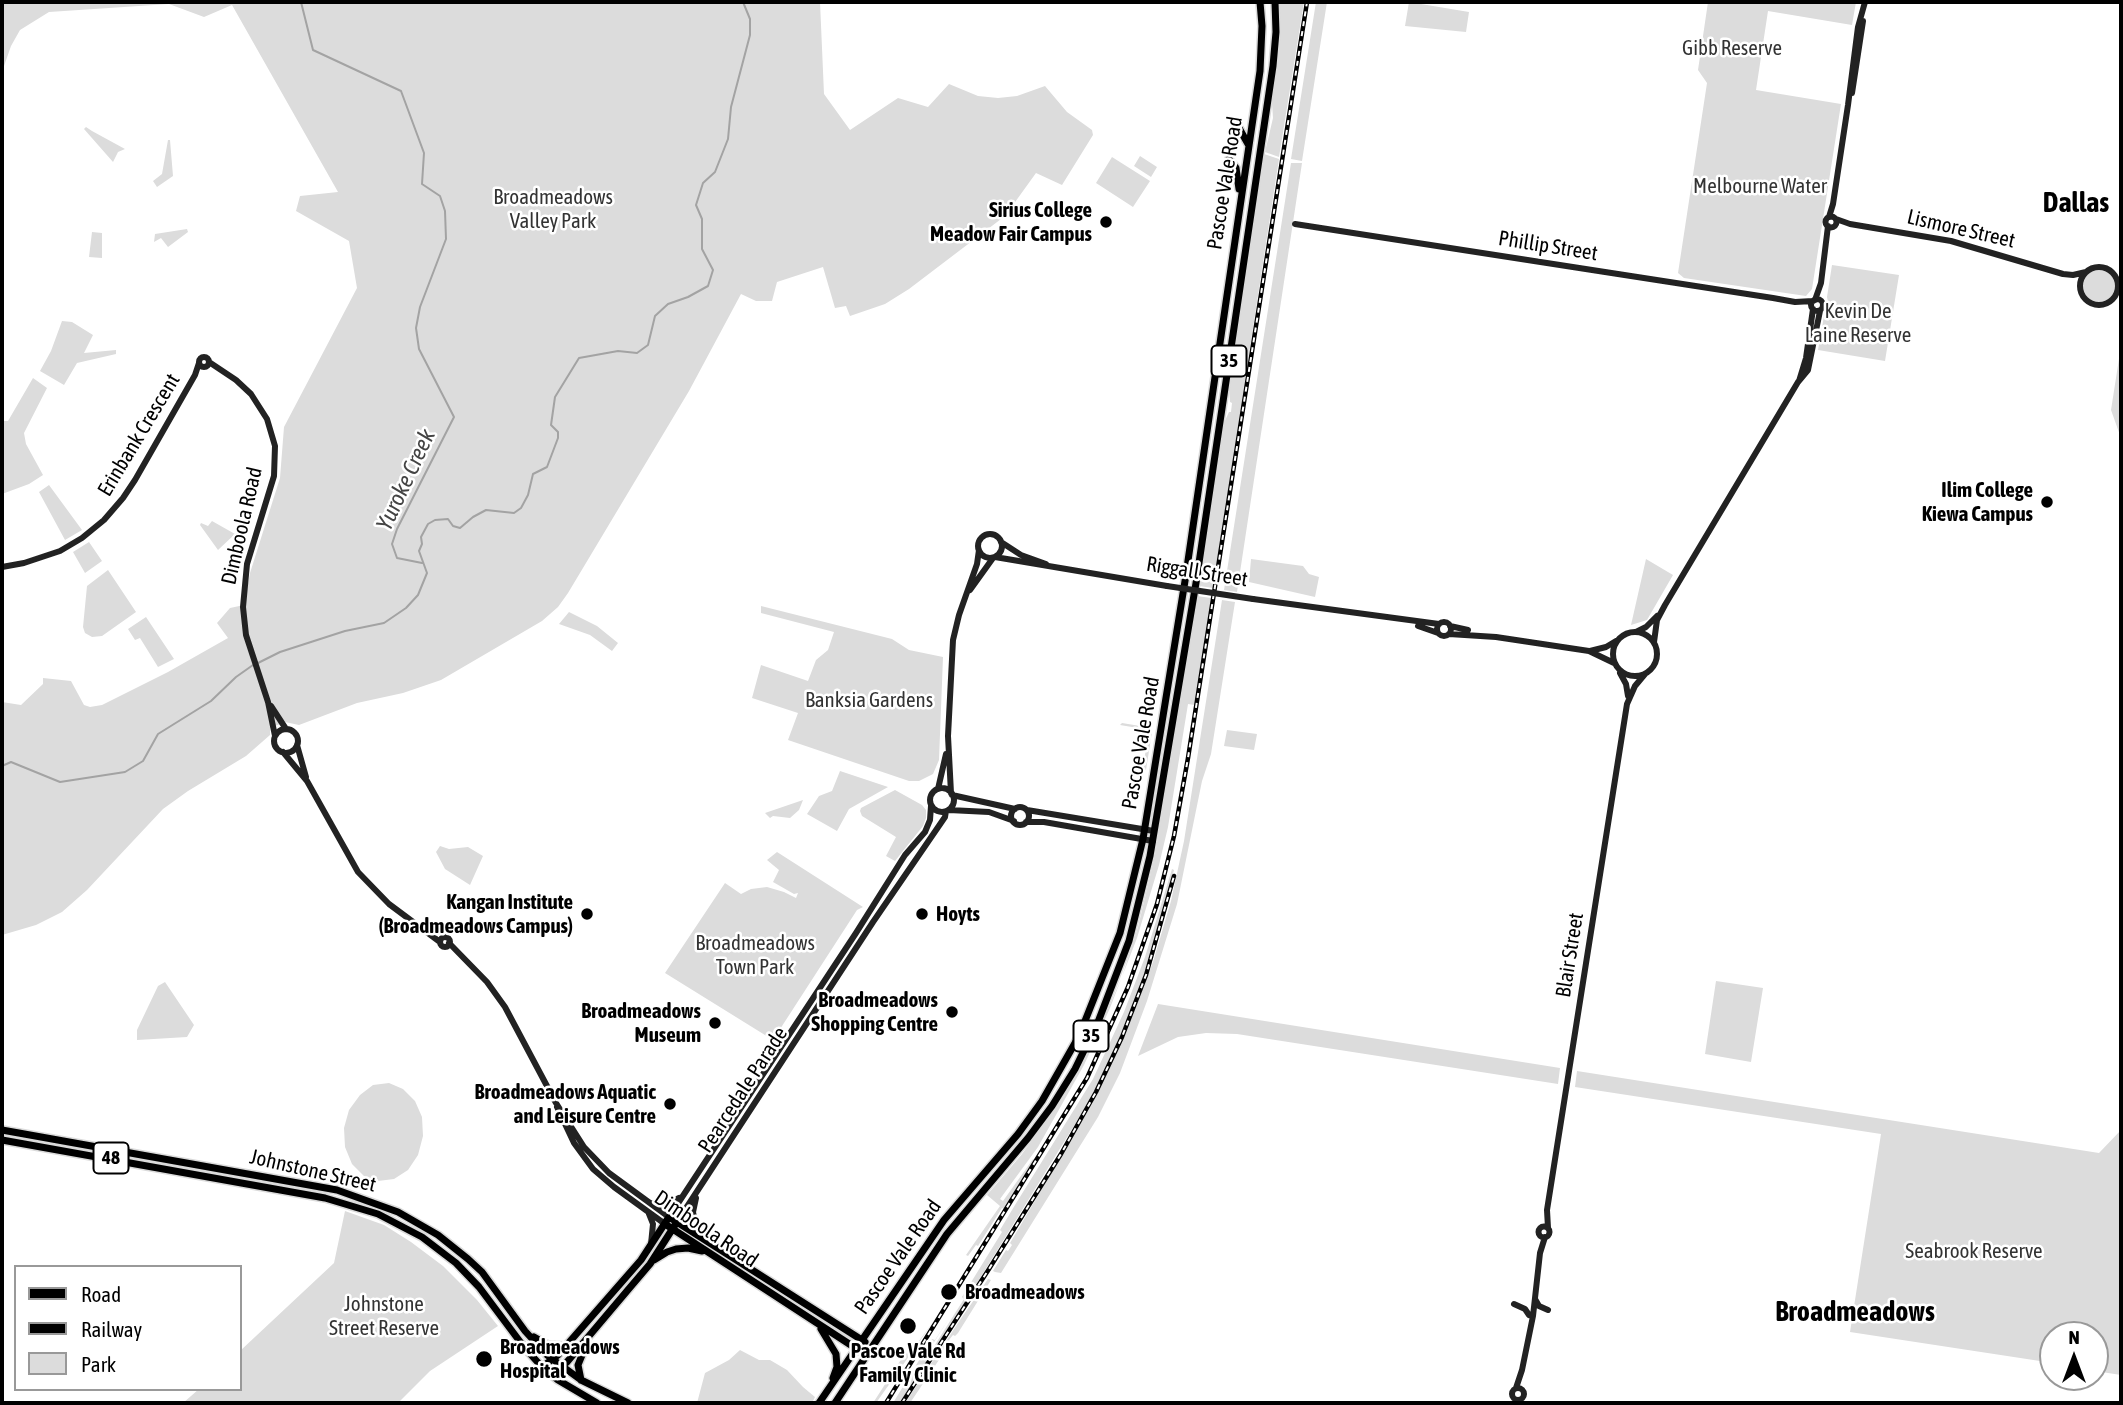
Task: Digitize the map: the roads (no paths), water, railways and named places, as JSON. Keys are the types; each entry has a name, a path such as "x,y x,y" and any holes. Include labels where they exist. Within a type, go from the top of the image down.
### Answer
{"main road":[{"name":"Pascoe Vale Road","path":"819,1403 943,1220 1024,1125 1064,1066 1083,1028 1112,956 1143,839 1191,537 1262,46 1261,2"},
{"name":"Pascoe Vale Road","path":"835,1403 947,1234 1052,1107 1098,1022 1129,942 1153,841 1212,474 1273,66 1275,2"},
{"path":"1239,128 1248,145"},
{"path":"1229,159 1237,171 1241,197"},
{"path":"1191,537 1205,475 1212,474"},
{"path":"1161,726 1174,716"},
{"name":"Johnstone Street","path":"2,1130 337,1190 382,1205 438,1235 468,1259 498,1291 525,1331 562,1367 581,1380 628,1403"},
{"name":"Johnstone Street","path":"2,1140 325,1198 379,1214 422,1237 456,1263 479,1287 524,1348 542,1367 597,1403"},
{"path":"379,1214 382,1205"},
{"name":"Dimboola Road","path":"667,1221 705,1239 863,1339 869,1350 856,1350 706,1253 675,1226"},
{"name":"Pearcedale Parade","path":"542,1367 566,1346 651,1246 667,1221"},
{"name":"Pearcedale Parade","path":"551,1375 562,1367 650,1264 675,1226"},
{"path":"650,1264 676,1249 688,1248 706,1253"},
{"path":"611,1293 620,1300"},
{"path":"816,1322 836,1354 837,1367 830,1386"},
{"path":"581,1380 578,1364 594,1330"},
{"path":"525,1331 548,1345 566,1346"},
{"path":"611,1396 619,1403"}],"street":[{"path":"1654,642 1657,620 1665,605 1798,382 1806,358 1833,222 1833,204 1863,28 1864,5"},
{"name":"Lismore Street","path":"1833,222 1946,240 2063,274 2081,289"},
{"name":"Phillip Street","path":"1295,224 1816,305"},
{"path":"2094,267 2106,268 2119,281 2118,294 2109,302 2098,304 2087,300 2081,289 2081,279 2086,272 2094,267"},
{"name":"Lismore Street","path":"2063,274 2086,272"},
{"name":"Dimboola Road","path":"204,365 225,373 244,387 267,419 275,446 274,475 244,583 245,628 268,702 275,736"},
{"name":"Erinbank Crescent","path":"2,567 31,562 60,551 104,520 123,499 204,365"},
{"path":"947,811 953,803 948,736 953,640 966,596 977,564 979,541 985,535 996,536 1002,549 966,596"},
{"name":"Riggall Street","path":"1001,542 1021,555 1056,568"},
{"path":"979,550 983,556 994,557"},
{"name":"Riggall Street","path":"994,557 1253,599 1439,624"},
{"path":"1588,651 1606,647 1629,633 1636,632 1654,620 1665,605"},
{"name":"Riggall Street","path":"1333,611 1423,627 1438,634"},
{"path":"1446,623 1449,630 1444,636 1438,634 1437,629 1439,624 1446,623"},
{"path":"1449,630 1588,651 1631,676 1645,674 1656,662 1657,649 1654,642 1636,632"},
{"path":"1616,641 1613,648 1616,666"},
{"name":"Blair Street","path":"1533,1298 1542,1236 1538,1230 1544,1228 1627,704 1626,686 1616,666"},
{"name":"Blair Street","path":"1627,704 1634,686 1645,674"},
{"name":"Dimboola Road","path":"268,702 286,729"},
{"path":"286,729 295,733 297,745 291,751 283,752 275,745 275,736 286,729"},
{"path":"948,736 938,789 930,797 931,806 937,811 989,812 1021,824 1044,822 1153,841"},
{"name":"Dimboola Road","path":"297,745 307,781"},
{"name":"Dimboola Road","path":"283,752 307,781 358,872 389,904 445,943 486,982 505,1007 556,1103 584,1147 607,1176 648,1213 667,1221"},
{"path":"938,789 1014,809 1021,807 1154,831"},
{"name":"Pearcedale Parade","path":"667,1221 905,855 925,832 930,820 931,806"},
{"path":"1014,809 1014,821"},
{"path":"1026,822 1029,815 1027,810"},
{"name":"Pearcedale Parade","path":"675,1226 947,811"},
{"path":"744,1102 752,1108"},
{"name":"Dimboola Road","path":"607,1176 645,1201 667,1221"},
{"path":"697,1192 694,1218 705,1239"},
{"path":"645,1201 666,1205 683,1194"},
{"path":"648,1213 653,1224 651,1246"},
{"path":"1519,1389 1533,1298"},
{"path":"1531,1316 1548,1310 1539,1306 1533,1298"},
{"path":"1531,1316 1525,1309 1514,1304 1525,1304 1533,1298"},
{"path":"1519,1389 1524,1394 1517,1401 1512,1393 1519,1389"}],"waterway":[{"name":"Yuroke Creek","path":"301,2 313,50 401,91 424,153 422,184 440,196 445,211 446,239 420,307 416,328 419,349 454,417 392,544 397,558 422,563"},
{"path":"258,663 280,652 345,631 384,623 406,608 418,595 427,573 419,551 421,537 428,524 435,520 448,519 453,526 460,528 486,510 514,513 521,508 528,495 533,474 547,467 558,438 558,432 551,425 555,397 579,358 618,351 637,353 648,345 655,316 668,304 708,286 713,270 702,249 702,219 696,205 703,183 715,172 728,139 731,107 750,35 750,19 743,2"},
{"name":"Yuroke Creek","path":"2,766 11,762 60,782 125,772 143,761 158,734 211,701 253,665"}],"railway":[{"path":"886,1403 1087,1078 1128,987 1157,904 1174,836 1188,758 1307,2"},
{"path":"902,1403 1061,1154 1096,1092 1122,1037 1146,975 1174,876"}],"place":[{"name":"Sirius College Meadow Fair Campus","path":"1106,222"},
{"name":"Ilim College Kiewa Campus","path":"2047,502"},
{"name":"Kangan Institute (Broadmeadows Campus)","path":"587,914"},
{"name":"Hoyts","path":"922,914"},
{"name":"Broadmeadows Shopping Centre","path":"952,1012"},
{"name":"Broadmeadows Museum","path":"715,1023"},
{"name":"Broadmeadows Aquatic and Leisure Centre","path":"670,1104"},
{"name":"Broadmeadows","path":"949,1292"},
{"name":"Pascoe Vale Rd Family Clinic","path":"908,1326"},
{"name":"Broadmeadows Hospital","path":"484,1359"}],"district":[{"name":"Dallas","path":"2076,203"},
{"name":"Broadmeadows","path":"1855,1312"}],"park label":[{"name":"Gibb Reserve","path":"1732,48"},
{"name":"Melbourne Water","path":"1760,186"},
{"name":"Broadmeadows Valley Park","path":"553,209"},
{"name":"Kevin De Laine Reserve","path":"1858,323"},
{"name":"Banksia Gardens","path":"869,700"},
{"name":"Broadmeadows Town Park","path":"755,955"},
{"name":"Seabrook Reserve","path":"1974,1251"},
{"name":"Johnstone Street Reserve","path":"384,1316"}]}
